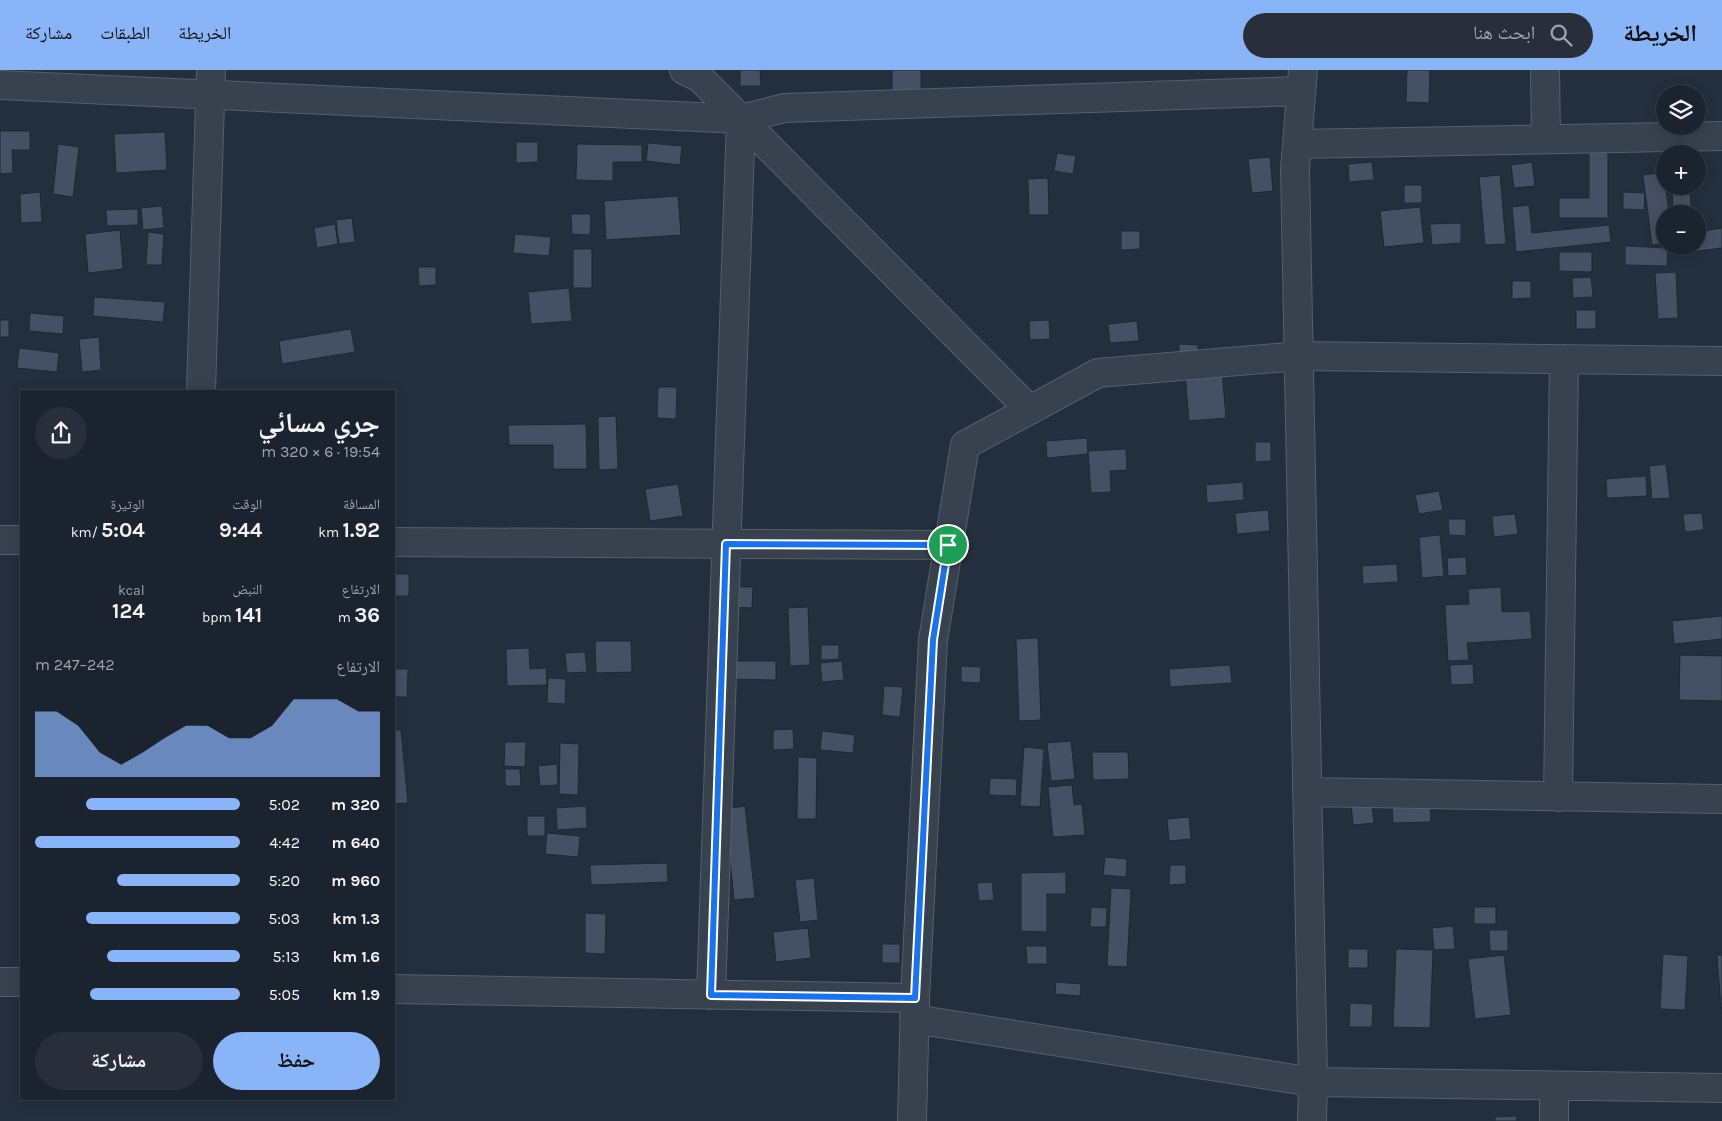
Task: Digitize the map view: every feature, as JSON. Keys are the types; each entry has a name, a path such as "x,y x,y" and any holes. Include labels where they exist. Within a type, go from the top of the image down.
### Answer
{"street":[{"path":"684,70 700,78 1030,410"},
{"path":"1545,70 1546,139"},
{"path":"0,85 211,82 741,119 784,108 1302,80 1295,169 1313,1082 1312,1121"},
{"path":"201,390 211,82"},
{"path":"711,995 741,119"},
{"path":"1297,144 1722,136"},
{"path":"912,1121 915,1009 933,640 965,445 1098,373 1299,356 1722,361"},
{"path":"1558,797 1564,359"},
{"path":"0,540 20,540"},
{"path":"395,542 948,545"},
{"path":"1307,792 1722,799"},
{"path":"0,982 20,982"},
{"path":"395,989 711,995 915,1009 1313,1082 1722,1088"},
{"path":"1554,1086 1554,1121"}],"building":[{"path":"740,70 760,70 761,86 740,86"},
{"path":"892,70 921,70 921,100 892,100"},
{"path":"1407,70 1430,70 1429,103 1406,102"},
{"path":"0,131 30,131 30,150 12,150 13,173 0,174"},
{"path":"165,132 167,170 116,173 114,134"},
{"path":"516,142 538,142 538,162 516,163"},
{"path":"648,143 682,146 680,165 646,161"},
{"path":"58,144 79,147 73,197 53,194"},
{"path":"577,144 642,145 642,162 613,162 613,181 576,180"},
{"path":"1589,147 1608,147 1608,218 1559,218 1559,198 1589,198"},
{"path":"1057,153 1076,156 1073,174 1054,171"},
{"path":"1270,157 1273,191 1252,193 1248,159"},
{"path":"1372,162 1374,180 1349,182 1348,164"},
{"path":"1532,162 1535,186 1514,188 1511,165"},
{"path":"1656,173 1656,195 1667,195 1668,205 1656,205 1656,244 1652,245 1643,175"},
{"path":"1500,175 1506,244 1485,245 1479,177"},
{"path":"1048,178 1049,215 1029,215 1028,179"},
{"path":"1404,185 1422,185 1422,203 1404,203"},
{"path":"40,192 42,222 21,223 20,194"},
{"path":"1623,192 1645,193 1644,210 1623,209"},
{"path":"1672,195 1690,195 1691,205 1673,205"},
{"path":"678,196 681,235 606,240 604,201"},
{"path":"1529,205 1532,233 1609,225 1611,242 1516,252 1512,207"},
{"path":"162,206 164,228 143,230 141,208"},
{"path":"1420,207 1424,243 1384,247 1380,211"},
{"path":"138,209 138,225 107,226 106,210"},
{"path":"571,214 591,214 590,235 572,234"},
{"path":"352,218 355,242 339,244 336,220"},
{"path":"1461,223 1461,243 1432,245 1430,224"},
{"path":"335,224 338,244 317,248 314,228"},
{"path":"1722,228 1722,248 1706,250 1706,231"},
{"path":"120,230 123,269 88,273 85,234"},
{"path":"1121,231 1140,231 1140,249 1121,250"},
{"path":"148,232 164,234 162,265 146,265"},
{"path":"515,234 551,237 549,256 513,253"},
{"path":"1625,246 1656,247 1656,255 1668,255 1667,266 1625,265"},
{"path":"573,249 592,249 592,288 573,288"},
{"path":"1559,252 1592,252 1592,272 1559,271"},
{"path":"418,267 436,267 436,285 419,286"},
{"path":"1676,272 1678,318 1658,319 1655,273"},
{"path":"1591,277 1593,297 1573,298 1572,278"},
{"path":"1512,281 1531,281 1531,298 1512,299"},
{"path":"569,288 572,321 531,324 528,292"},
{"path":"94,297 165,302 163,322 93,316"},
{"path":"1576,310 1596,310 1596,329 1576,329"},
{"path":"30,313 64,316 63,334 29,331"},
{"path":"0,320 9,320 9,337 0,337"},
{"path":"1049,320 1050,339 1030,340 1029,321"},
{"path":"1137,321 1139,341 1110,343 1108,324"},
{"path":"351,329 355,352 282,364 279,341"},
{"path":"99,337 101,370 82,372 79,339"},
{"path":"1179,344 1198,345 1198,362 1179,361"},
{"path":"19,348 59,353 57,372 17,368"},
{"path":"1222,371 1226,418 1189,421 1185,374"},
{"path":"658,387 677,387 676,419 657,418"},
{"path":"616,416 618,469 599,470 598,417"},
{"path":"586,424 587,469 553,469 553,445 509,445 508,425"},
{"path":"1087,438 1088,454 1047,458 1046,441"},
{"path":"1255,442 1271,442 1271,461 1255,462"},
{"path":"1126,449 1127,470 1110,471 1111,492 1091,493 1088,451"},
{"path":"1666,464 1670,498 1652,499 1649,466"},
{"path":"1646,476 1647,496 1607,498 1606,479"},
{"path":"1243,482 1244,500 1207,503 1206,485"},
{"path":"678,484 683,516 650,521 645,489"},
{"path":"1439,491 1443,510 1419,514 1415,495"},
{"path":"1268,510 1270,531 1237,534 1235,513"},
{"path":"1702,513 1704,530 1685,532 1683,514"},
{"path":"1515,514 1518,534 1494,537 1492,516"},
{"path":"1448,519 1466,519 1466,536 1449,535"},
{"path":"1440,535 1444,576 1422,578 1419,537"},
{"path":"1466,557 1467,575 1448,576 1447,558"},
{"path":"1397,564 1398,582 1363,584 1362,566"},
{"path":"395,574 409,574 409,596 395,596"},
{"path":"733,587 753,587 752,608 732,607"},
{"path":"1501,587 1502,612 1530,611 1532,639 1467,643 1469,660 1448,661 1445,605 1469,604 1468,589"},
{"path":"808,607 810,665 790,666 788,608"},
{"path":"1722,616 1722,639 1674,644 1672,621"},
{"path":"1038,638 1041,720 1019,721 1016,639"},
{"path":"595,641 631,641 632,672 596,673"},
{"path":"821,645 839,645 839,659 821,660"},
{"path":"529,648 530,669 546,668 547,685 507,686 506,649"},
{"path":"585,652 587,672 567,673 565,653"},
{"path":"1680,655 1722,656 1722,701 1679,700"},
{"path":"732,661 776,661 776,680 732,679"},
{"path":"842,661 844,680 822,682 820,663"},
{"path":"1473,664 1474,684 1451,685 1450,665"},
{"path":"1230,665 1232,683 1170,687 1169,669"},
{"path":"961,666 981,667 980,683 961,682"},
{"path":"395,669 408,669 407,697 395,697"},
{"path":"548,678 566,679 565,704 547,703"},
{"path":"884,686 903,687 900,717 882,715"},
{"path":"793,729 794,749 773,750 773,730"},
{"path":"395,730 401,730 408,803 395,804"},
{"path":"822,731 855,735 853,753 820,750"},
{"path":"1071,741 1075,779 1051,781 1047,743"},
{"path":"505,742 526,742 525,767 504,766"},
{"path":"560,743 579,744 578,795 559,794"},
{"path":"1024,747 1044,749 1040,807 1020,806"},
{"path":"1092,752 1128,752 1129,779 1093,780"},
{"path":"798,757 817,758 816,819 797,819"},
{"path":"557,764 558,785 540,786 538,766"},
{"path":"505,769 520,769 521,786 505,786"},
{"path":"990,778 1017,779 1016,796 989,795"},
{"path":"1072,785 1074,805 1082,804 1085,835 1053,837 1048,787"},
{"path":"1370,790 1374,823 1353,825 1350,792"},
{"path":"1430,803 1431,822 1393,823 1392,804"},
{"path":"586,806 587,828 557,830 556,808"},
{"path":"745,806 755,898 734,900 725,809"},
{"path":"527,816 545,816 545,836 527,836"},
{"path":"1189,817 1191,839 1169,841 1167,819"},
{"path":"547,833 580,836 578,857 545,854"},
{"path":"1105,857 1127,859 1126,877 1103,875"},
{"path":"667,863 668,882 591,885 590,865"},
{"path":"1170,865 1186,865 1186,884 1169,885"},
{"path":"1066,872 1066,894 1047,894 1047,932 1021,931 1021,873"},
{"path":"814,878 818,920 800,922 795,880"},
{"path":"992,882 994,900 979,901 977,883"},
{"path":"1111,888 1131,889 1127,967 1107,966"},
{"path":"1091,907 1107,908 1106,927 1090,927"},
{"path":"1474,907 1496,907 1496,924 1474,924"},
{"path":"585,913 606,914 605,954 585,953"},
{"path":"1453,926 1455,949 1434,950 1432,928"},
{"path":"808,928 811,958 776,962 773,932"},
{"path":"1489,930 1508,930 1508,951 1490,951"},
{"path":"882,944 900,944 900,963 882,963"},
{"path":"1026,946 1047,946 1047,964 1027,964"},
{"path":"1348,949 1368,949 1368,968 1348,968"},
{"path":"1396,949 1433,950 1430,1028 1393,1027"},
{"path":"1663,954 1688,956 1685,1010 1660,1009"},
{"path":"1504,955 1511,1015 1475,1019 1468,959"},
{"path":"1717,955 1722,955 1722,1008 1721,1008"},
{"path":"1056,982 1081,984 1080,996 1055,994"},
{"path":"1350,1003 1373,1004 1372,1027 1349,1027"},
{"path":"1516,1116 1517,1121 1495,1121 1495,1117"}],"route":[{"path":"726,544 948,545 933,640 915,998 711,995 726,544"}]}
